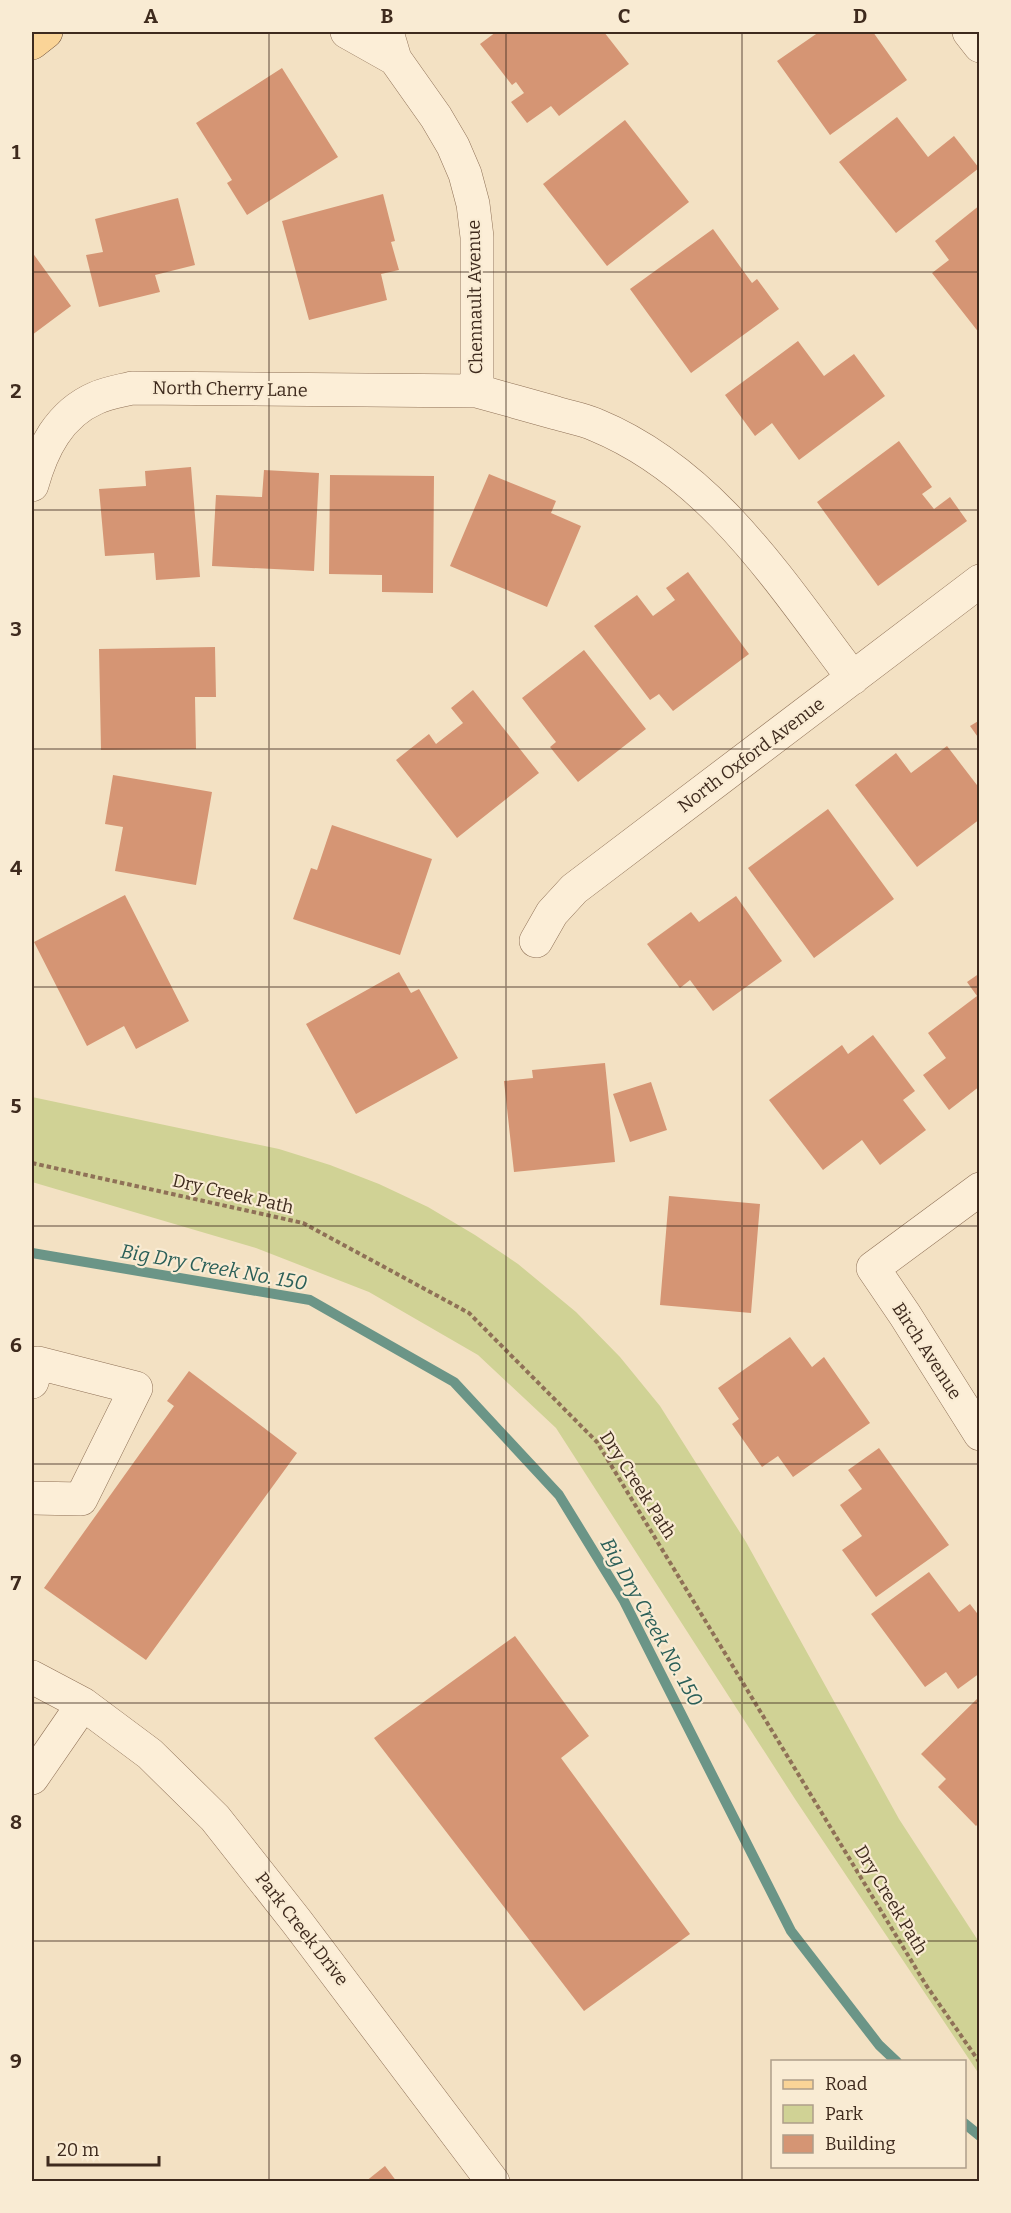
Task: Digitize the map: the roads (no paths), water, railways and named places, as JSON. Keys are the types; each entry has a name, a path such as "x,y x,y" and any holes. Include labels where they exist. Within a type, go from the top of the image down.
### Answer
{"main road":[{"path":"32,43 46,32"}],"street":[{"name":"Chennault Avenue","path":"347,32 391,45 453,146 465,174 473,204 477,237 477,391 595,424 649,451 698,489 734,525 771,569 853,678"},
{"path":"969,32 980,46"},
{"name":"North Cherry Lane","path":"32,484 40,456 64,420 95,398 132,388 477,391"},
{"name":"North Oxford Avenue","path":"536,941 552,913 574,889 980,581"},
{"name":"Birch Avenue","path":"980,1189 873,1268 980,1434"},
{"path":"32,1382 38,1363 136,1388 81,1499 32,1498"},
{"name":"Park Creek Drive","path":"32,1677 82,1704 150,1754 215,1818 297,1922 493,2181"},
{"path":"32,1778 82,1704"}],"waterway":[{"name":"Big Dry Creek No. 150","path":"32,1253 310,1300 454,1382 559,1495 624,1601 791,1931 879,2045 895,2060"},
{"name":"Big Dry Creek No. 150","path":"966,2125 980,2136"}]}
